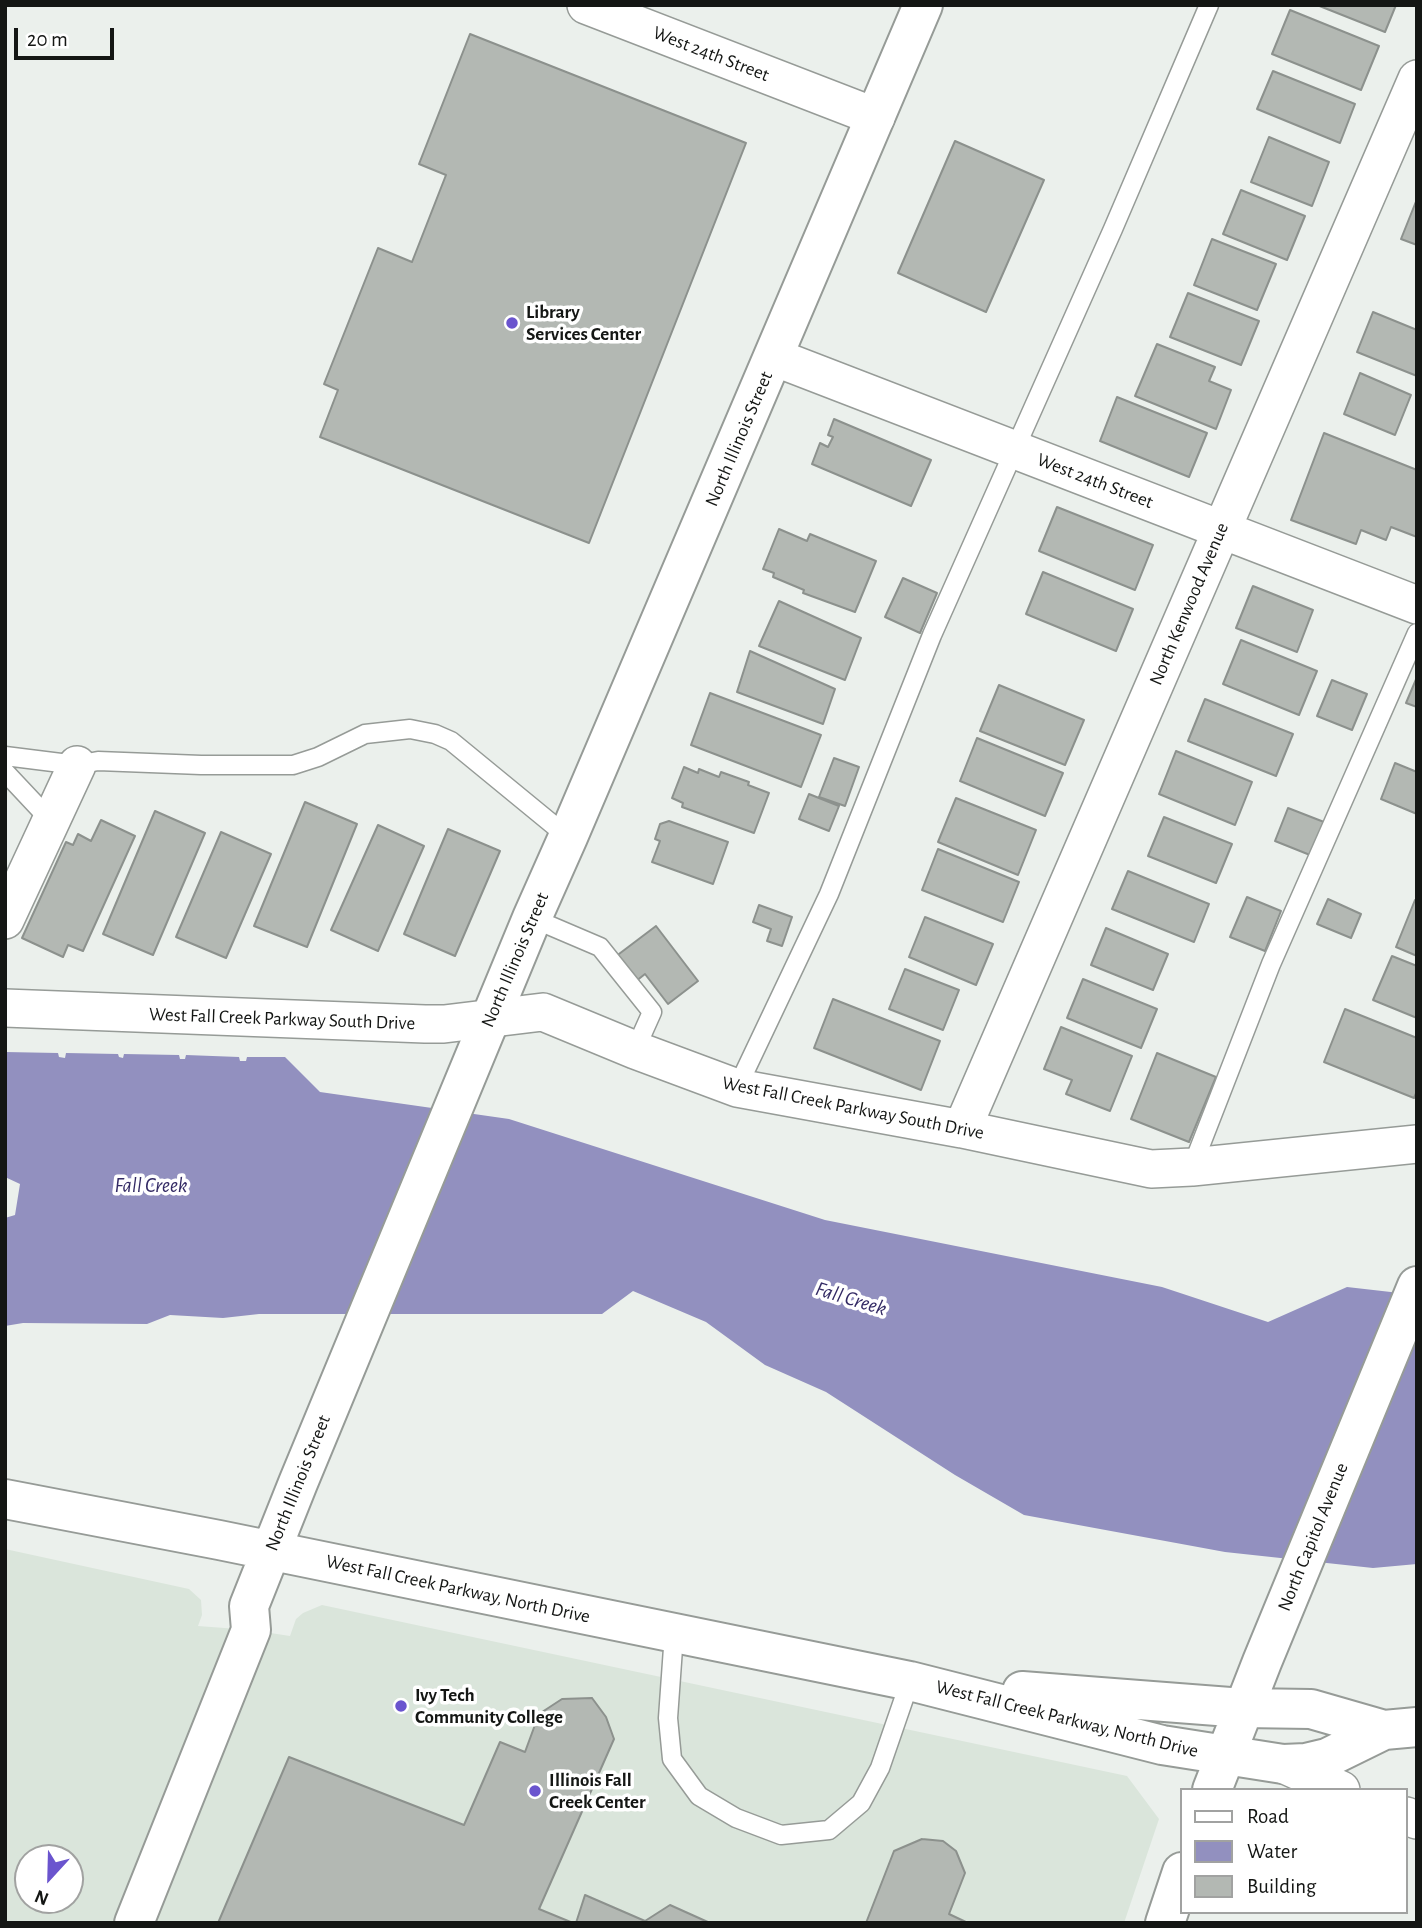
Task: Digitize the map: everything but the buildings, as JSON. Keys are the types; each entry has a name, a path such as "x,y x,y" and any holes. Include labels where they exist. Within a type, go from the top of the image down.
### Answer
{"main road":[{"name":"North Illinois Street","path":"134,1923 251,1630 249,1606 270,1550 489,1017 923,5"},
{"name":"North Capitol Avenue","path":"1219,1772 1417,1286"},
{"name":"West Fall Creek Parkway, North Drive","path":"5,1499 270,1550 910,1681 1162,1745 1219,1772 1306,1763 1327,1758 1400,1729"},
{"name":"West Fall Creek Parkway, North Drive","path":"910,1681 1243,1708 1311,1709 1400,1729"},
{"path":"1165,1923 1180,1878"}],"street":[{"name":"West 24th Street","path":"586,5 876,117"},
{"name":"North Kenwood Avenue","path":"962,1129 1417,79"},
{"name":"West 24th Street","path":"774,357 1417,605"},
{"path":"5,920 77,765"},
{"name":"West Fall Creek Parkway South Drive","path":"5,1008 425,1024 542,1012 737,1088 962,1129 1151,1169 1417,1144"},
{"path":"1283,1764 1337,1788"}],"lane":[{"path":"737,1088 829,894 932,635 1209,5"},
{"path":"1192,1167 1271,964 1417,633"},
{"path":"5,756 77,765 98,761 293,765 318,757 365,734 410,729 452,741 568,837"},
{"path":"5,772 51,821"},
{"path":"531,918 600,947 652,1012 635,1050"},
{"path":"674,1634 668,1718 672,1759 699,1796 736,1818 781,1835 829,1830 861,1803 880,1768 910,1681"}],"shaded area":[{"name":"Ivy Tech Community College","path":"5,1549 189,1589 201,1600 202,1615 198,1626 290,1636 296,1619 322,1605 1127,1776 1159,1819 1124,1923 5,1923"}],"water":[{"name":"Fall Creek","path":"5,1052 58,1053 59,1057 65,1058 66,1053 118,1054 123,1058 124,1054 179,1055 180,1059 185,1059 186,1055 239,1057 240,1061 246,1061 247,1057 285,1057 320,1092 509,1119 825,1220 1162,1287 1268,1322 1347,1287 1417,1295 1417,1564 1373,1568 1225,1552 1024,1515 955,1475 826,1392 765,1365 706,1322 633,1291 602,1314 259,1314 223,1318 170,1315 147,1324 23,1323 5,1326 5,1218 15,1215 20,1184 5,1177"}],"place":[{"name":"Library Services Center","path":"512,323"},
{"name":"Ivy Tech Community College","path":"401,1706"},
{"name":"Illinois Fall Creek Center","path":"535,1791"}]}
